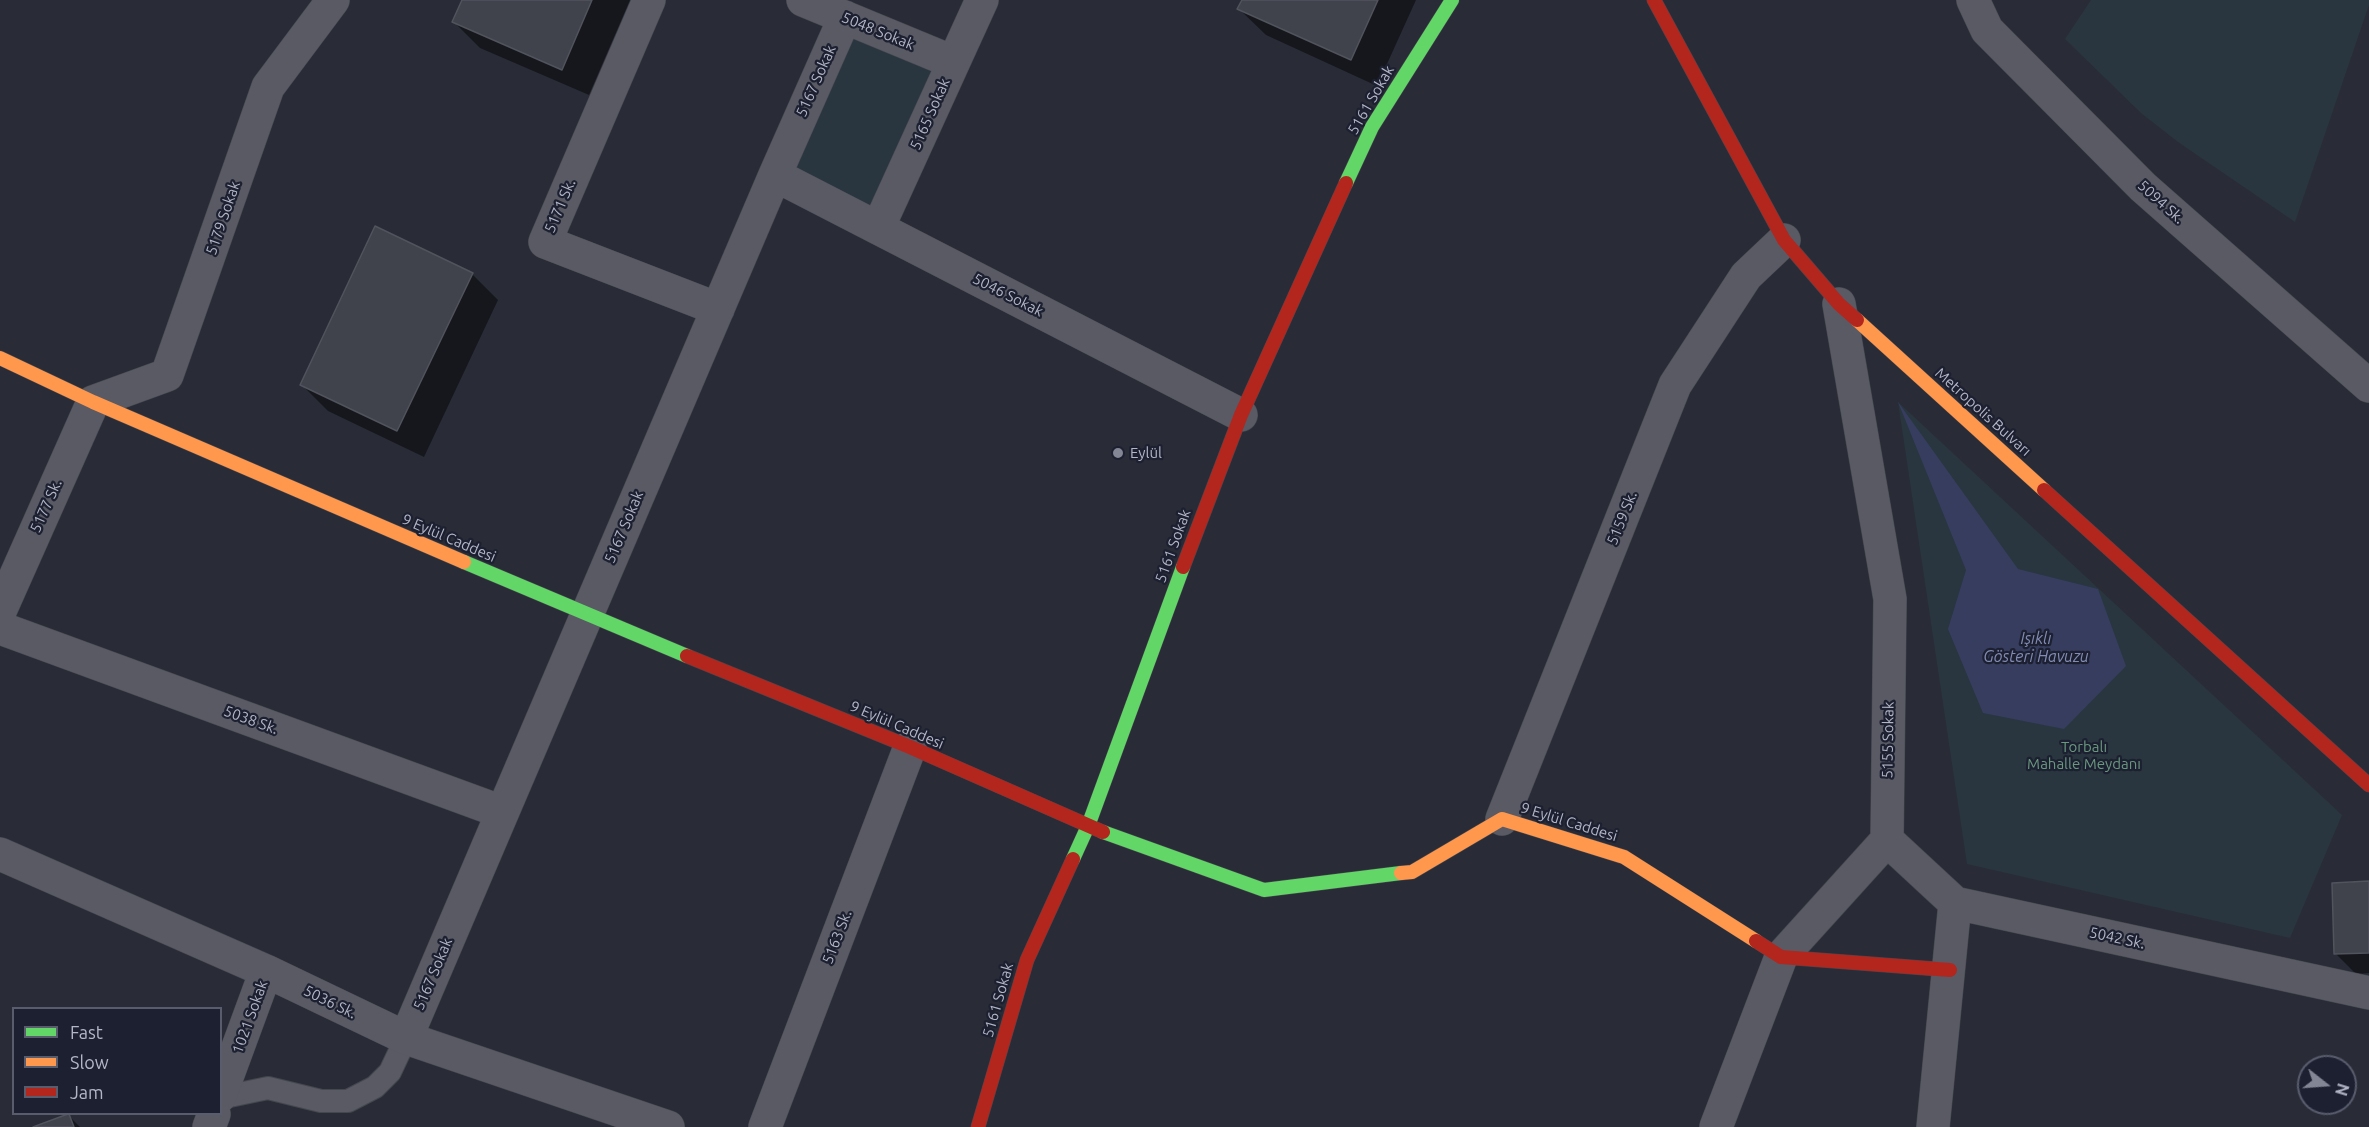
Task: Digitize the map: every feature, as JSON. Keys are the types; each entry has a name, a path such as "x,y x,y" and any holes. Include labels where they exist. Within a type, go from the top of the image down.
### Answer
{"main road":[{"name":"5161 Sokak","path":"978,1127 1027,960 1088,826 1203,511 1241,415 1372,127 1452,0"},
{"name":"Metropolis Bulvarı","path":"1654,0 1784,240 1839,304 2369,785"},
{"name":"9 Eylül Caddesi","path":"0,358 93,402 586,615 910,747 1088,826 1264,890 1412,872 1502,819 1624,857 1781,957"},
{"path":"1781,957 1950,970"}],"street":[{"name":"5179 Sokak","path":"93,402 167,375 268,87 333,0"},
{"name":"5171 Sk.","path":"649,0 545,242 718,309"},
{"name":"5048 Sokak","path":"802,0 953,62"},
{"name":"5165 Sokak","path":"878,228 982,0"},
{"name":"5094 Sk.","path":"1973,0 1987,30 2144,187 2369,386"},
{"name":"5167 Sokak","path":"406,1038 775,175 845,18"},
{"name":"5046 Sokak","path":"775,175 1241,415"},
{"name":"5159 Sk.","path":"1502,819 1675,385 1746,276 1784,240"},
{"name":"5155 Sokak","path":"1839,304 1890,599 1887,840"},
{"name":"5177 Sk.","path":"0,611 93,402"},
{"name":"5038 Sk.","path":"0,628 502,812"},
{"name":"5163 Sk.","path":"765,1127 910,747"},
{"path":"1716,1127 1781,957 1887,840 1954,903 1950,970 1933,1127"},
{"name":"5036 Sk.","path":"0,854 267,971 406,1038 668,1127"},
{"name":"5042 Sk.","path":"1954,903 2369,993"},
{"name":"1021 Sokak","path":"222,1092 267,971"}],"lane":[{"path":"222,1097 268,1088 307,1099 330,1102 348,1101 375,1087 390,1072 406,1038"}],"green space":[{"path":"2091,0 2369,0 2295,222 2178,142 2141,113 2065,39"},
{"path":"845,17 953,62 878,228 775,175"},
{"name":"Torbalı Mahalle Meydanı","path":"1898,402 2342,815 2290,938 1967,864"}],"water":[{"name":"Işıklı Gösteri Havuzu","path":"1898,402 2018,569 2098,589 2126,666 2064,729 1983,713 1948,629 1966,570"}],"building":[{"path":"462,0 592,0 562,70 452,22"},
{"path":"1242,0 1378,0 1351,60 1237,9"},
{"path":"375,226 473,273 397,431 300,385"},
{"path":"2369,881 2369,953 2334,954 2332,883"},
{"path":"69,1115 74,1127 33,1127"}],"traffic: fast":[{"path":"1346,183 1372,127 1452,0"},
{"path":"464,562 687,656"},
{"path":"1073,859 1088,826 1183,567"},
{"path":"1103,832 1264,890 1401,873"}],"traffic: slow":[{"path":"1857,320 2044,490"},
{"path":"0,358 93,402 464,562"},
{"path":"1401,873 1412,872 1502,819 1624,857 1756,941"}],"traffic: jam":[{"path":"1654,0 1784,240 1839,304 1857,320"},
{"path":"1183,567 1241,415 1346,183"},
{"path":"2044,490 2369,785"},
{"path":"687,656 910,747 1103,832"},
{"path":"978,1127 1027,960 1073,859"},
{"path":"1756,941 1781,957 1950,970"}],"place":[{"name":"Eylül","path":"1118,453"}]}
